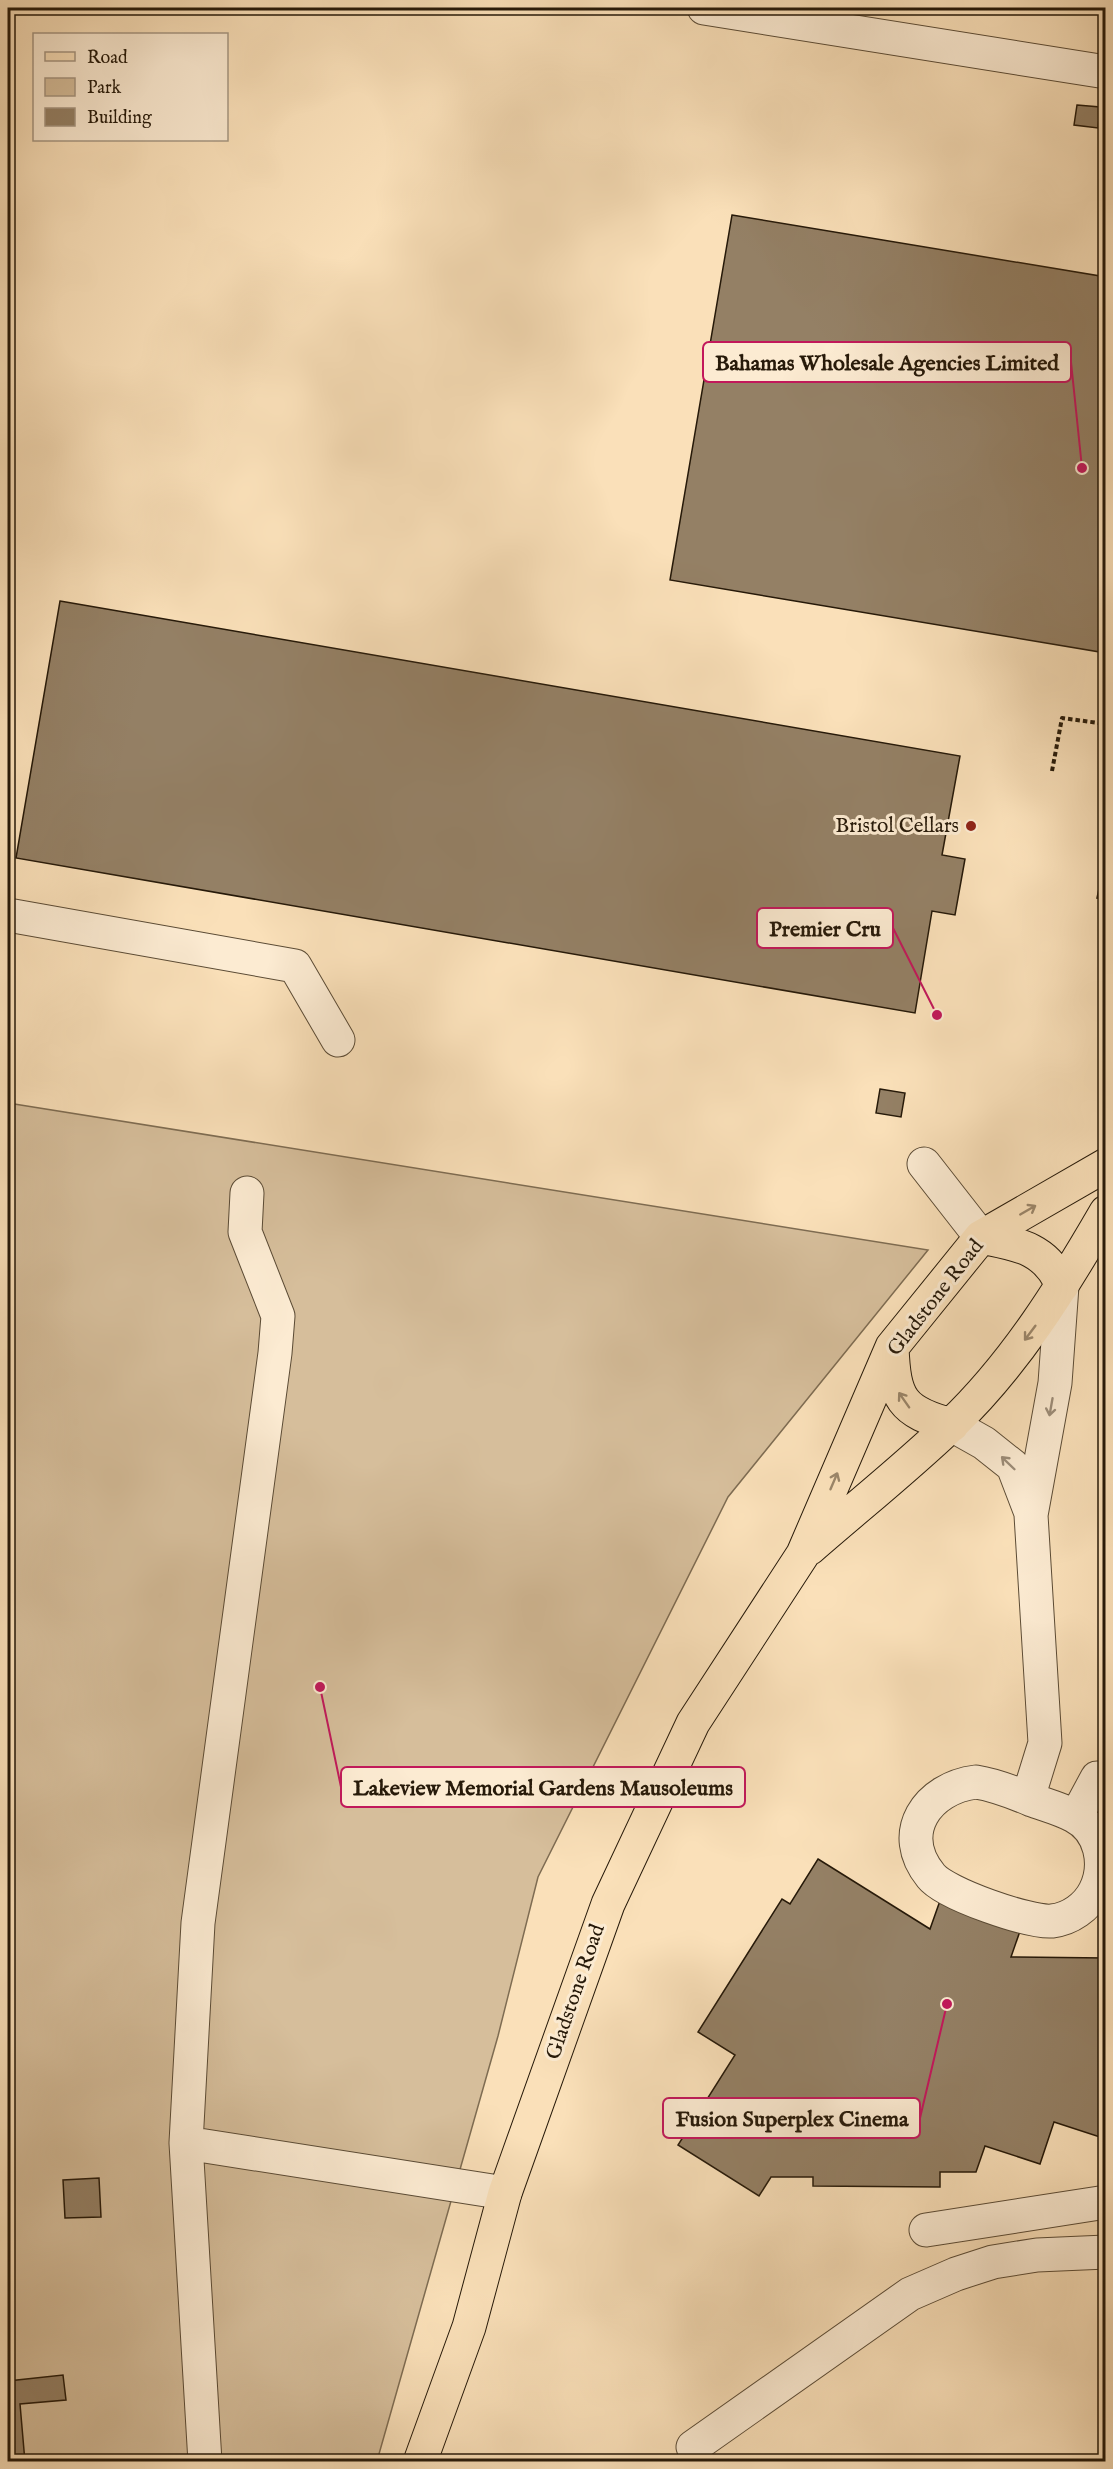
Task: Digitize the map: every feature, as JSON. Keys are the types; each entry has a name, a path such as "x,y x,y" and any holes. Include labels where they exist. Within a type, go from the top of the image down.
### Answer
{"main road":[{"name":"Gladstone Road","path":"420,2462 469,2328 505,2193 608,1904 693,1723 803,1554 892,1347 981,1236 1106,1165"},
{"name":"Gladstone Road","path":"803,1554 952,1425 1032,1332 1106,1212"},
{"path":"981,1236 1027,1248 1046,1259 1062,1286"},
{"path":"892,1347 893,1377 900,1395 910,1409 927,1418 952,1425"}],"street":[{"path":"704,8 1106,72"},
{"path":"8,915 295,966 338,1040"},
{"path":"924,1164 981,1236"},
{"path":"205,2462 186,2143 198,1923 275,1353 278,1316 245,1232 247,1193"},
{"path":"1028,1798 1044,1743 1031,1515 1055,1383 1062,1286"},
{"path":"952,1425 984,1443 1013,1466 1031,1515"},
{"path":"1076,1817 1097,1778 1106,1778"},
{"path":"976,1782 992,1785 1076,1817 1089,1828 1097,1840 1102,1868 1094,1894 1086,1905 1068,1917 1042,1922 947,1890 932,1878 921,1862 917,1832 921,1818 930,1803 943,1791 958,1784 976,1782"},
{"path":"186,2143 505,2193"},
{"path":"926,2230 1094,2202 1106,2202"},
{"path":"693,2447 910,2294 956,2274 993,2262 1037,2255 1106,2252"}],"path":[{"path":"1052,771 1062,718 1106,724"}],"green space":[{"path":"8,1103 928,1250 728,1497 538,1877 498,2036 377,2461 8,2461"}],"building":[{"path":"1077,105 1100,107 1098,128 1074,125"},
{"path":"732,215 1106,277 1106,653 670,580"},
{"path":"60,601 960,756 942,855 965,859 955,915 932,911 915,1013 16,858"},
{"path":"1106,855 1106,899 1097,898"},
{"path":"880,1089 905,1093 901,1117 876,1113"},
{"path":"818,1859 930,1929 947,1881 1028,1908 1011,1957 1106,1958 1106,2139 1054,2122 1040,2164 985,2146 976,2172 940,2172 940,2187 813,2186 813,2177 771,2177 759,2196 678,2145 735,2055 698,2032 782,1899 790,1904"},
{"path":"99,2178 101,2217 65,2218 63,2180"},
{"path":"63,2375 66,2400 20,2404 25,2462 8,2462 8,2381"}],"place":[{"name":"Bahamas Wholesale Agencies Limited","path":"1082,468"},
{"name":"Bristol Cellars","path":"971,826"},
{"name":"Premier Cru","path":"937,1015"},
{"name":"Lakeview Memorial Gardens Mausoleums","path":"320,1687"},
{"name":"Fusion Superplex Cinema","path":"947,2004"}]}
